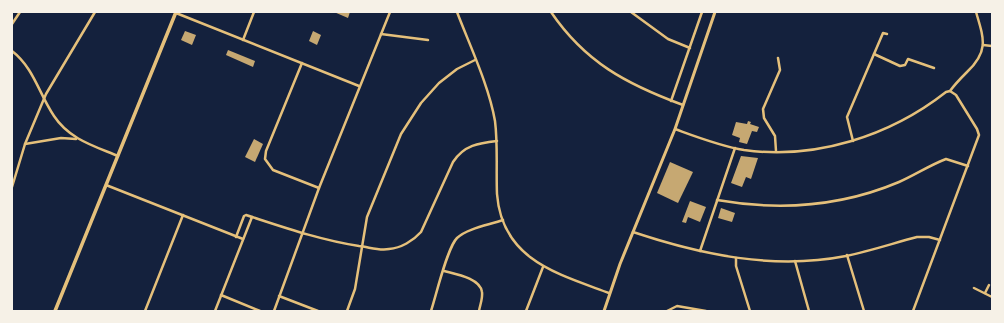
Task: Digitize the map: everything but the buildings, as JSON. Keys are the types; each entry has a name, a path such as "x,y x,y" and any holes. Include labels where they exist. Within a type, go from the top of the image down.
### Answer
{"main road":[{"path":"55,311 176,13"}],"street":[{"path":"12,24 20,12"},
{"path":"12,187 25,144 44,98 95,12"},
{"path":"242,40 254,12"},
{"path":"274,311 319,188 390,12"},
{"path":"457,12 490,99 497,141 498,193 503,220 512,238 530,258 543,267 610,293"},
{"path":"551,12 573,42 611,72 631,84 682,105"},
{"path":"631,12 668,39 690,48"},
{"path":"671,101 702,12"},
{"path":"604,311 633,232 675,129 715,12"},
{"path":"675,129 714,143 735,148 776,152 821,148 853,141 908,118 946,92 950,91 978,62 982,54 983,34 976,12"},
{"path":"176,13 359,86"},
{"path":"853,141 847,117 883,32 887,34"},
{"path":"381,34 428,40"},
{"path":"983,45 992,46"},
{"path":"12,51 29,69 58,122 77,139"},
{"path":"874,54 900,66 905,65 908,59 934,68"},
{"path":"776,152 775,136 764,118 762,110 780,70 778,58"},
{"path":"347,311 355,289 360,246 369,210 395,147 421,103 439,83 457,69 475,60"},
{"path":"302,63 266,151 265,158 273,170 319,188"},
{"path":"913,311 979,135 977,129 956,95 950,91"},
{"path":"25,144 61,138 77,139 118,156"},
{"path":"236,237 244,216 252,217 302,234 360,246 390,249 412,240 423,227 456,157 464,149 475,144 497,141"},
{"path":"700,251 735,148"},
{"path":"717,200 759,206 812,205 866,194 899,182 946,159 968,166"},
{"path":"106,185 243,239"},
{"path":"144,311 183,215"},
{"path":"214,311 252,217"},
{"path":"431,311 456,239 464,234 503,220"},
{"path":"633,232 700,251 736,258 795,261 847,255 917,237 929,237 940,240"},
{"path":"847,255 864,311"},
{"path":"736,258 736,266 750,311"},
{"path":"795,261 809,311"},
{"path":"526,311 543,267"},
{"path":"444,271 469,279 481,288 483,293 479,311"},
{"path":"985,293 989,285"},
{"path":"974,288 992,297"},
{"path":"221,295 260,311"},
{"path":"279,296 318,311"},
{"path":"667,311 677,306 706,311"}]}
